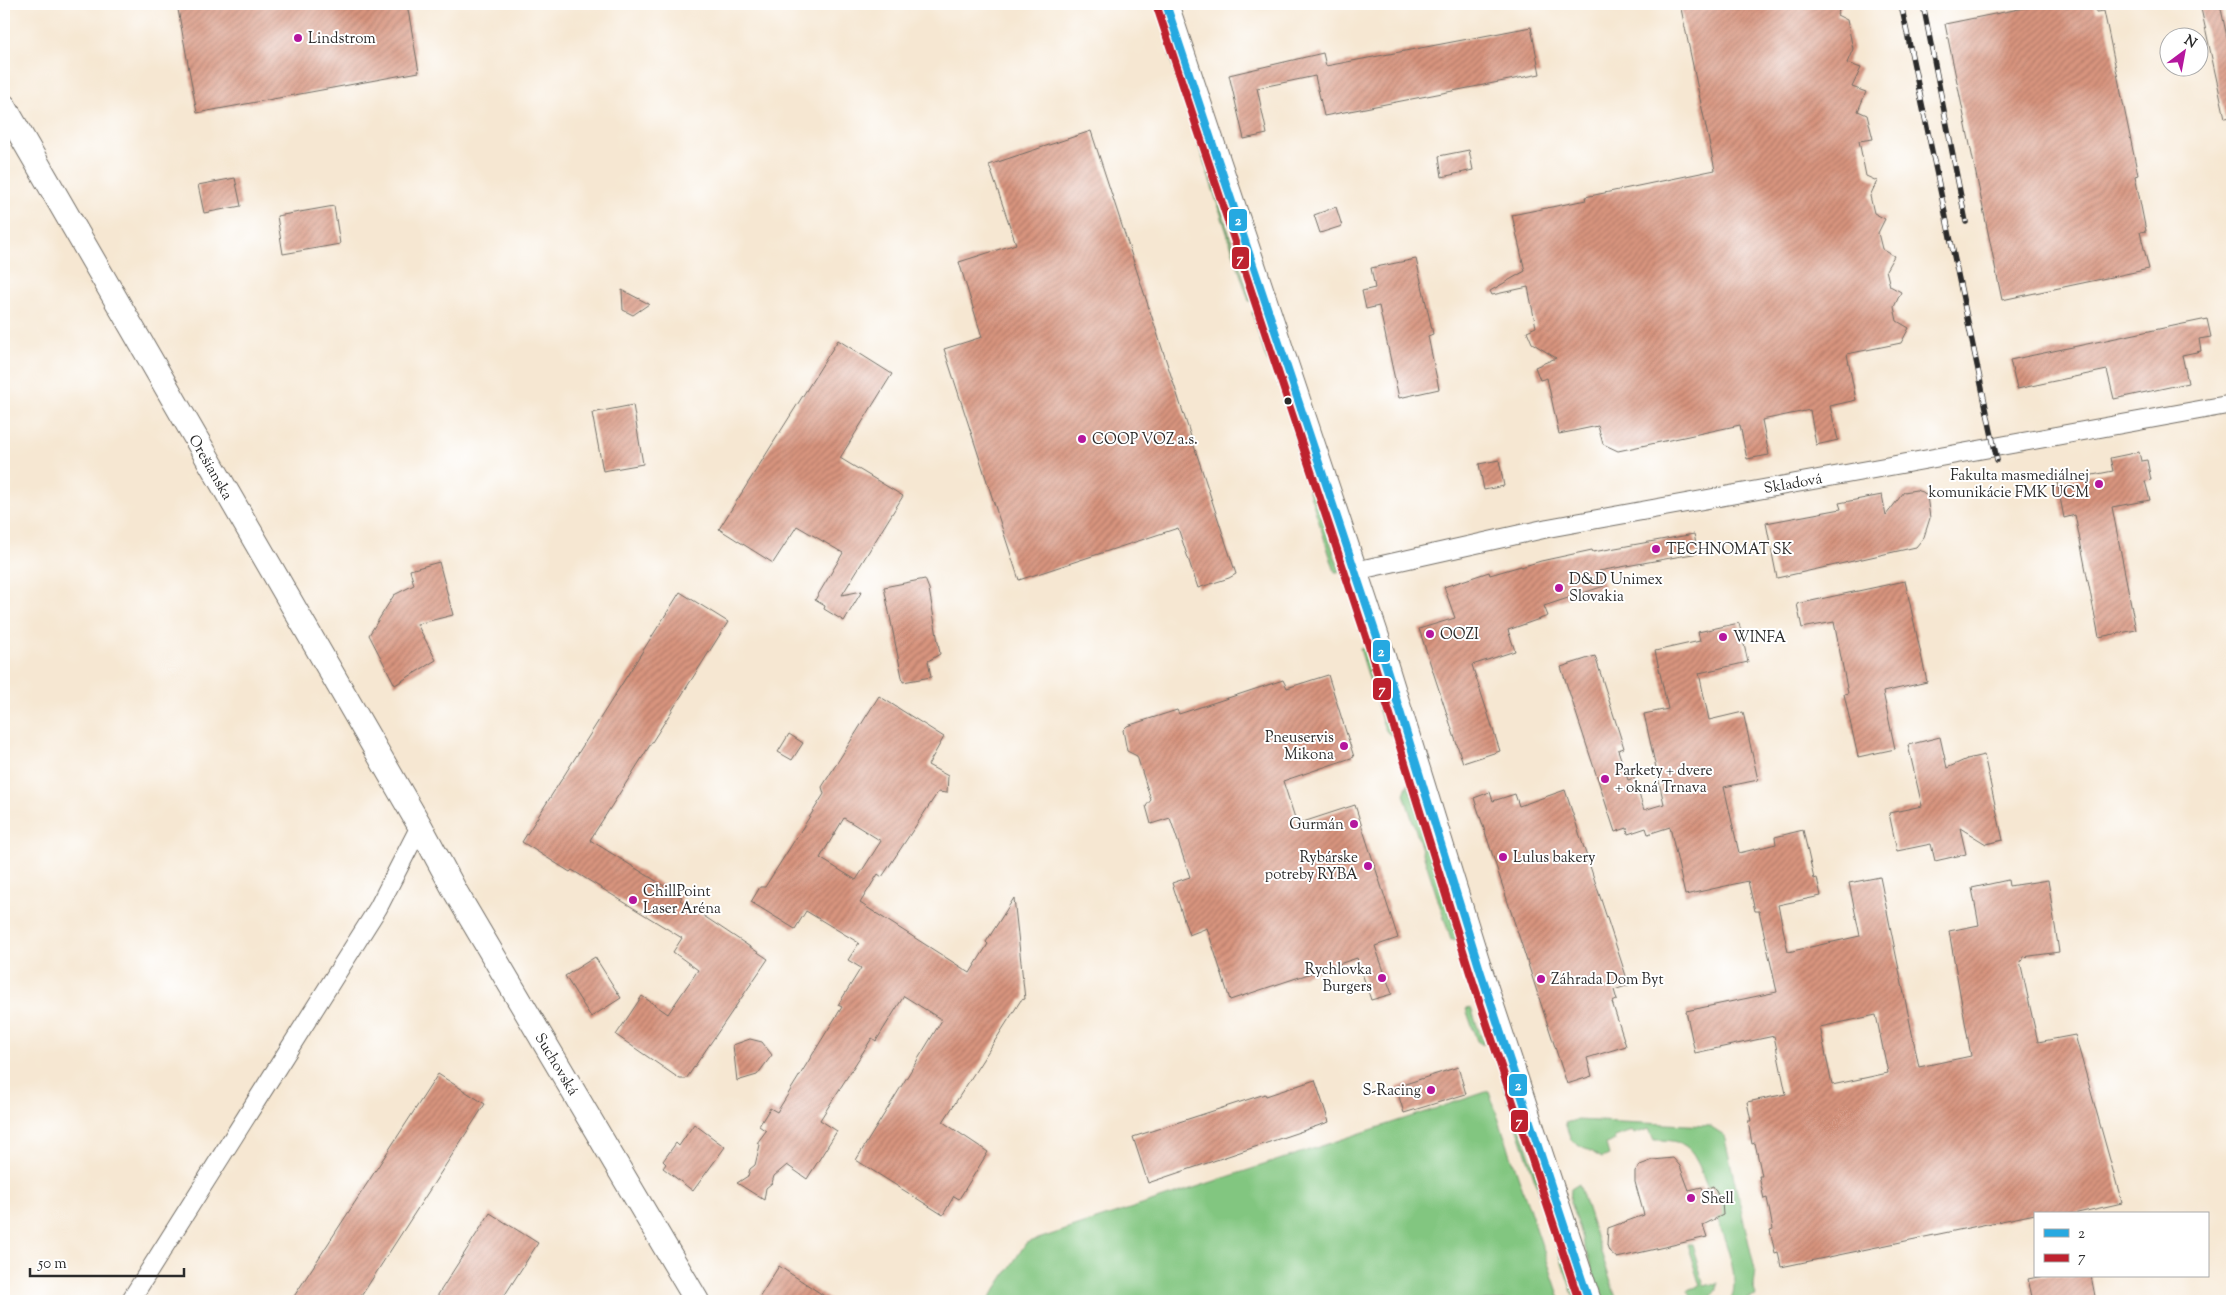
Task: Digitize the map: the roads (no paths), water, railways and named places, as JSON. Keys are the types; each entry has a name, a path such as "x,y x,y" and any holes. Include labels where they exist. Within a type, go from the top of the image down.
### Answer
{"street":[{"path":"1166,4 1355,571 1526,1111 1589,1301"},
{"name":"Orešianska","path":"4,106 420,826"},
{"name":"Skladová","path":"1355,571 1557,527 2057,435 2227,405 2232,406"},
{"path":"130,1301 378,908 420,826"},
{"name":"Suchovská","path":"420,826 456,892 697,1301"}],"railway":[{"path":"1901,4 1997,460"},
{"path":"1923,4 1966,222"}],"place":[{"name":"Lindstrom","path":"298,38"},
{"name":"COOP VOZ a.s.","path":"1082,439"},
{"name":"Fakulta masmediálnej komunikácie FMK UCM","path":"2099,484"},
{"name":"TECHNOMAT SK","path":"1656,549"},
{"name":"D&D Unimex Slovakia","path":"1559,588"},
{"name":"OOZI","path":"1430,634"},
{"name":"WINFA","path":"1723,637"},
{"name":"Pneuservis Mikona","path":"1344,746"},
{"name":"Parkety + dvere + okná Trnava","path":"1605,779"},
{"name":"Gurmán","path":"1354,824"},
{"name":"Lulus bakery","path":"1503,857"},
{"name":"Rybárske potreby RYBA","path":"1368,866"},
{"name":"ChillPoint Laser Aréna","path":"633,900"},
{"name":"Rychlovka Burgers","path":"1382,978"},
{"name":"Záhrada Dom Byt","path":"1541,979"},
{"name":"S-Racing","path":"1431,1090"},
{"name":"Shell","path":"1691,1198"}]}
